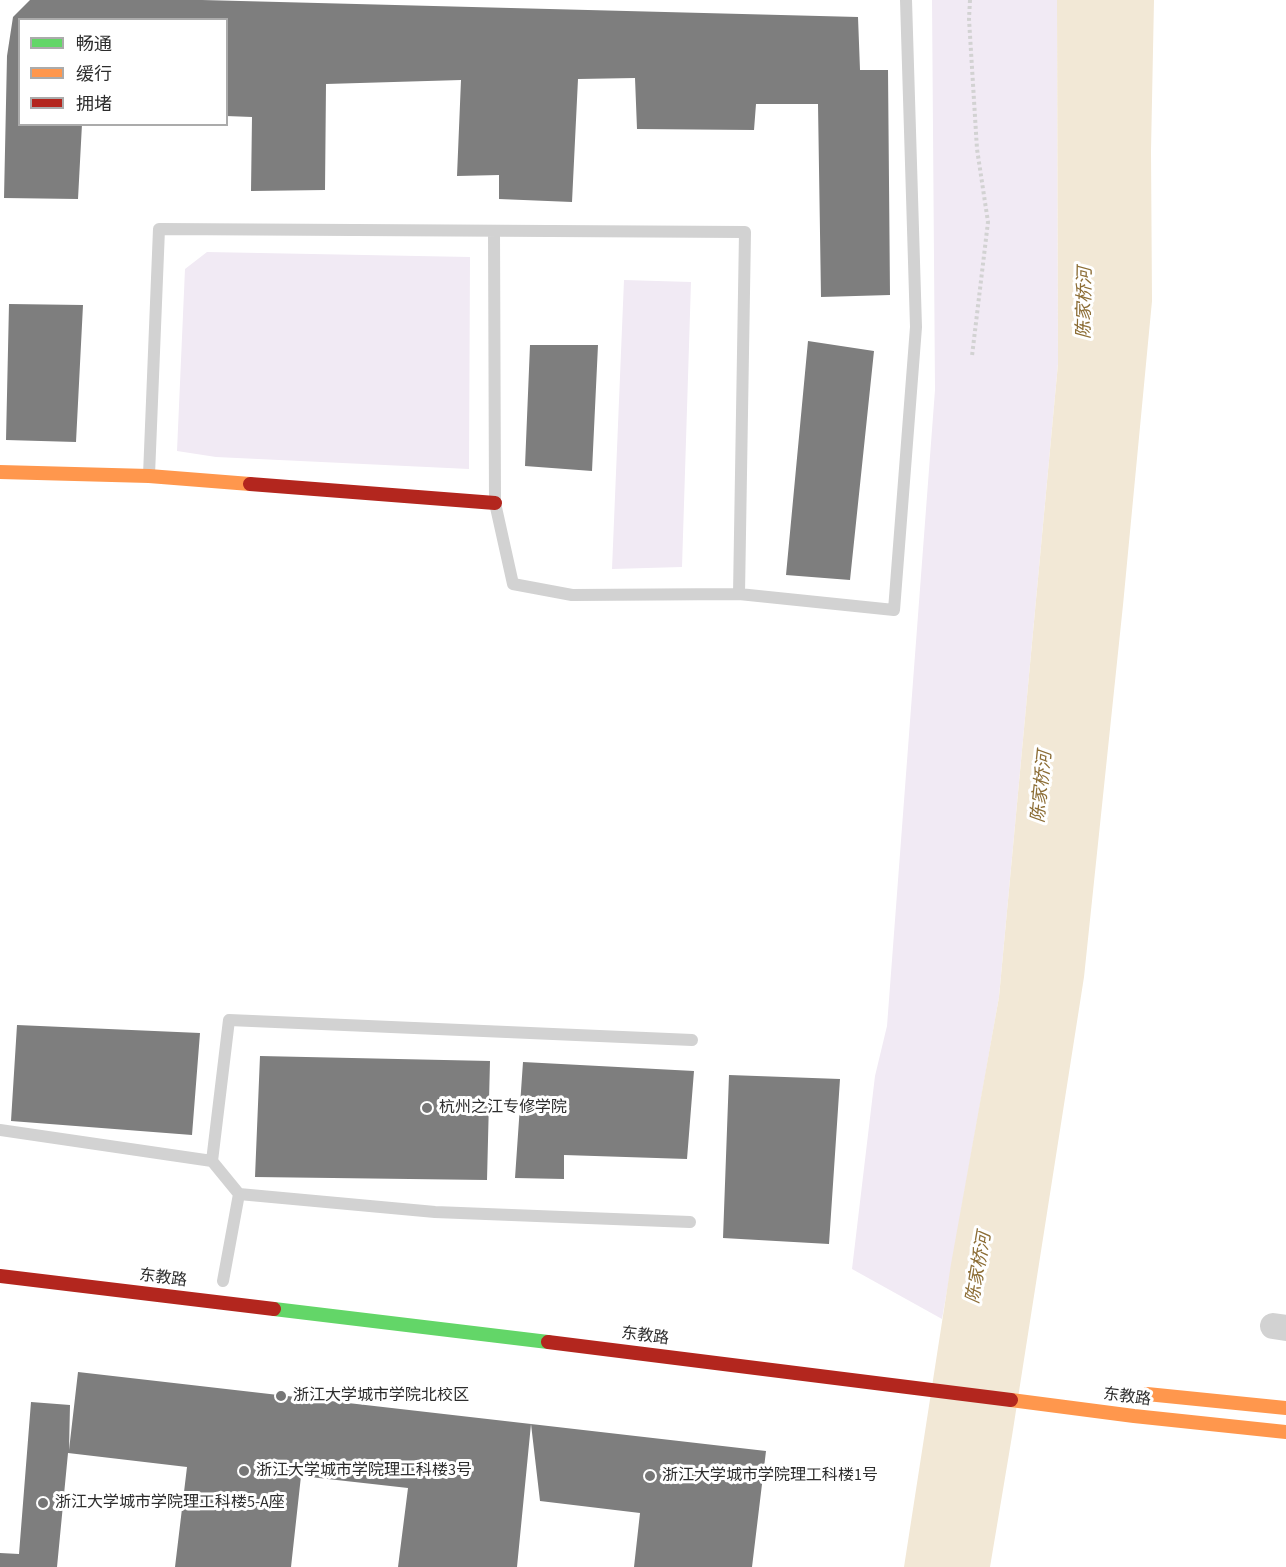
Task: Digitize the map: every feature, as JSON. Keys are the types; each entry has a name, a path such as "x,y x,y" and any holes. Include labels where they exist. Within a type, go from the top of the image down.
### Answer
{"street":[{"path":"0,472 149,476 495,503"},
{"name":"东教路","path":"0,1276 817,1375 1134,1416 1286,1432"},
{"name":"东教路","path":"1132,1393 1286,1408"}],"lane":[{"path":"494,231 495,503 513,584 572,595 739,594 894,610 916,327 906,0"},
{"path":"149,476 159,229 745,232 739,594"},
{"path":"212,1161 230,1020 692,1040"},
{"path":"0,1130 212,1161 239,1194 435,1212 690,1222"},
{"path":"223,1281 239,1194"}],"path":[{"path":"970,0 969,20 977,149 988,222 972,356"}],"shaded area":[{"path":"932,0 1057,0 1058,364 999,997 942,1319 852,1269 875,1076 887,1026 935,390"},
{"path":"207,252 470,257 469,469 216,457 177,451 185,269"},
{"path":"624,280 691,282 682,567 612,569"}],"water":[{"name":"陈家桥河","path":"1057,0 1154,0 1151,151 1152,301 1123,605 1084,977 990,1567 904,1567 951,1264 999,997 1058,364"}],"building":[{"path":"30,0 202,0 858,17 860,70 888,70 890,295 821,297 818,104 756,104 754,130 637,129 635,78 578,79 572,202 499,199 499,175 457,176 461,80 326,84 325,190 251,191 252,117 228,116 228,18 18,18 18,126 82,126 78,199 4,198 7,56 13,17"},
{"path":"9,304 83,305 76,442 6,440"},
{"path":"808,341 874,351 850,580 786,575"},
{"path":"530,345 598,345 592,471 525,466"},
{"path":"17,1025 200,1033 192,1135 11,1121"},
{"path":"260,1056 490,1061 487,1180 255,1177"},
{"path":"523,1062 694,1071 687,1159 564,1155 564,1179 515,1178"},
{"path":"729,1075 840,1079 829,1244 723,1238"},
{"path":"78,1372 531,1424 517,1567 398,1567 408,1488 301,1476 291,1567 175,1567 187,1467 68,1453 57,1567 0,1567 0,1553 19,1554 31,1402 70,1405 69,1450"},
{"name":"浙江大学城市学院理工科楼1号","path":"531,1424 766,1451 752,1567 634,1567 640,1513 540,1501"}],"traffic: fast":[{"path":"274,1309 548,1342"}],"traffic: slow":[{"path":"0,472 149,476 250,484"},
{"path":"1147,1394 1286,1408"},
{"path":"1011,1400 1286,1432"}],"traffic: jam":[{"path":"250,484 495,503"},
{"path":"0,1276 274,1309"},
{"path":"548,1342 1011,1400"}],"place":[{"name":"杭州之江专修学院","path":"427,1108"},
{"name":"浙江大学城市学院北校区","path":"281,1396"},
{"name":"浙江大学城市学院理工科楼3号","path":"244,1471"},
{"name":"浙江大学城市学院理工科楼1号","path":"650,1476"},
{"name":"浙江大学城市学院理工科楼5-A座","path":"43,1503"}]}
